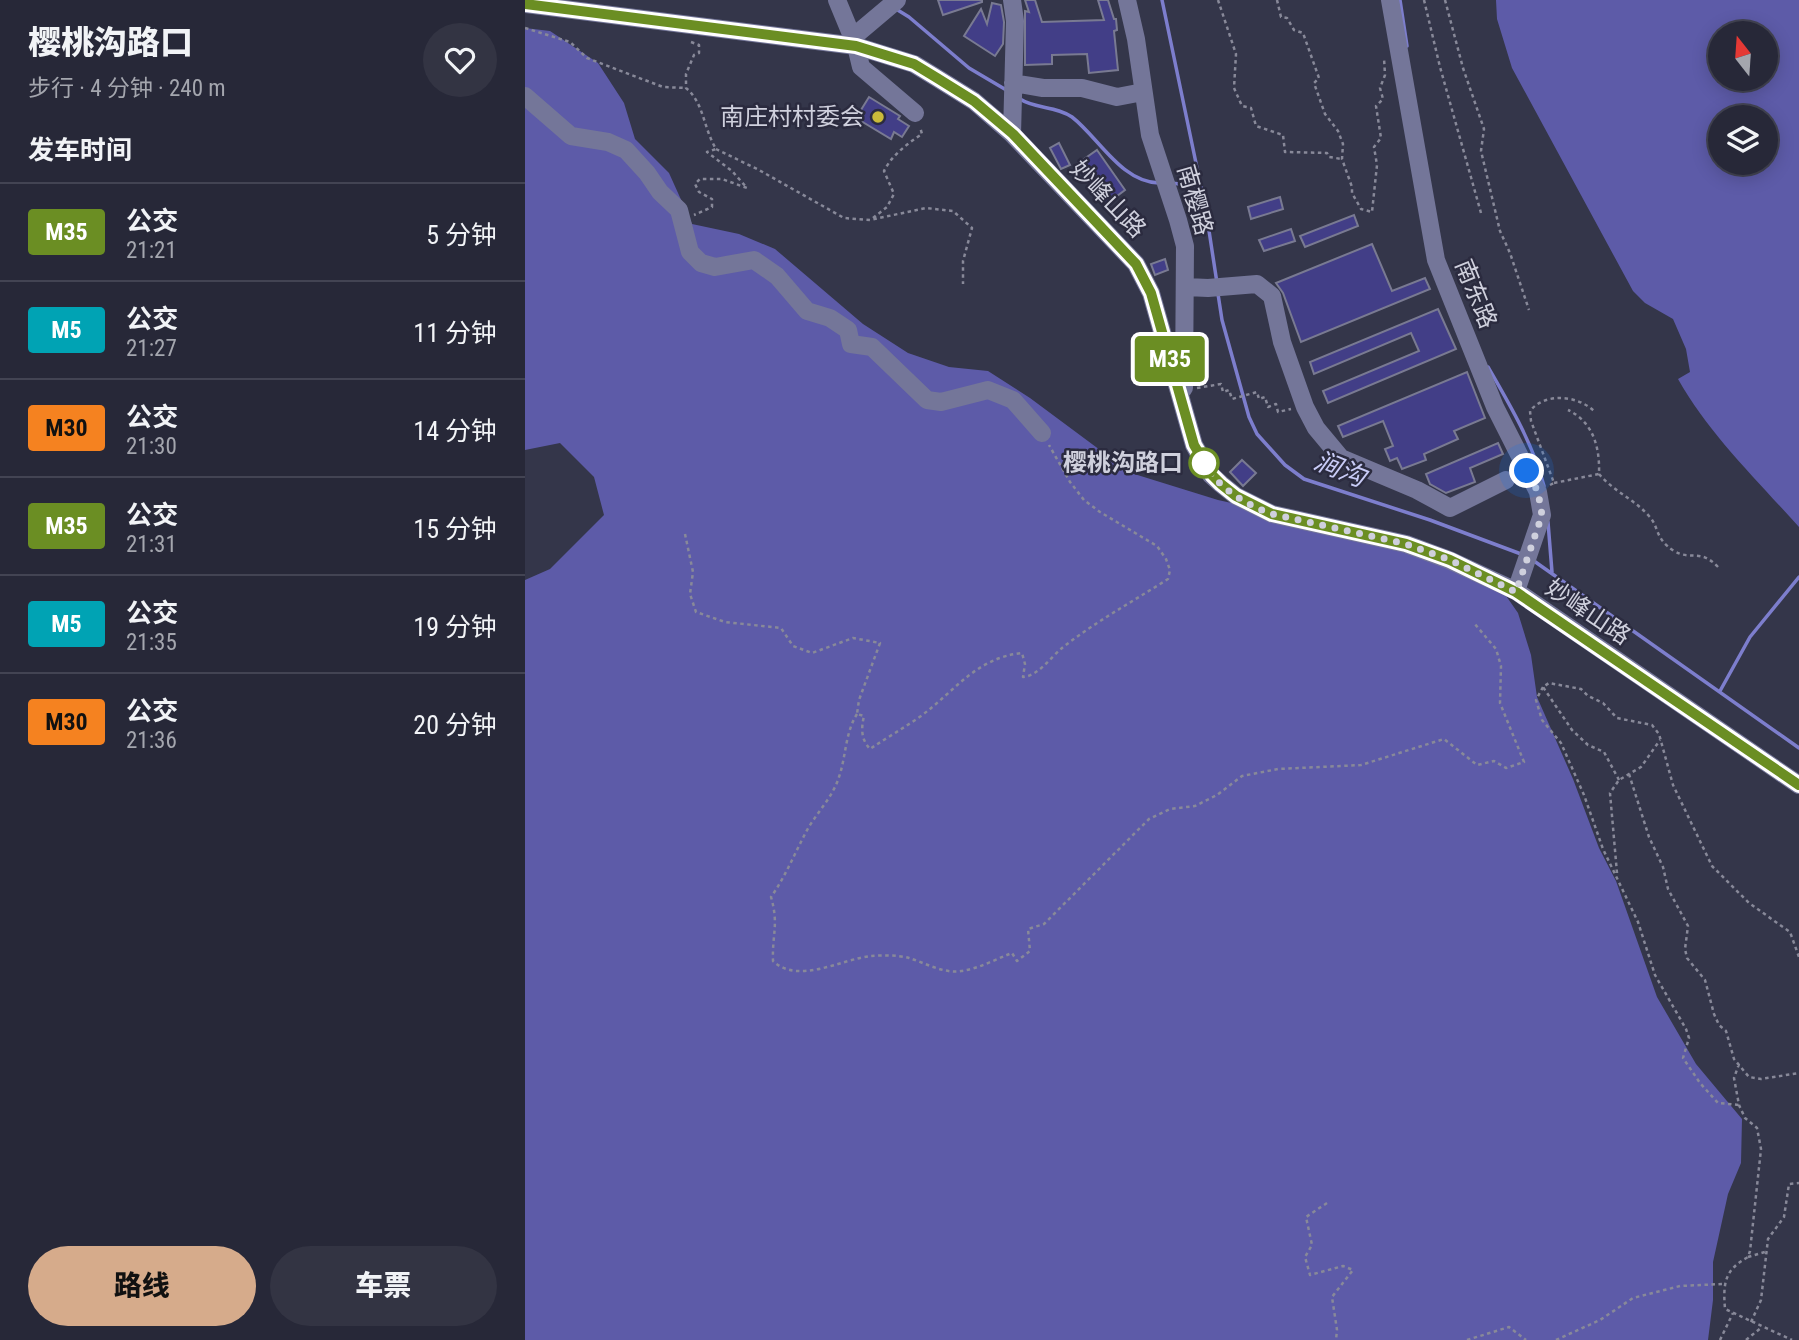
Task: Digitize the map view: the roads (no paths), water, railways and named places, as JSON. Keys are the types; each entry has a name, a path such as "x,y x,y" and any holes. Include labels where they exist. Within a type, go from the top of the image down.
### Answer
{"street":[{"path":"837,0 861,67 915,113"},
{"path":"854,42 897,0"},
{"path":"1011,0 1015,21 1013,134"},
{"name":"南樱路","path":"1127,0 1136,39 1148,127 1185,246 1185,418"},
{"name":"南东路","path":"1390,0 1436,260 1495,407 1538,492 1542,515 1516,592"},
{"name":"妙峰山路","path":"525,4 607,6 679,23 854,42 914,64 974,101 1013,134 1136,264 1151,293 1194,445 1212,475 1236,496 1257,509 1272,514 1406,544 1450,560 1516,592 1799,785"},
{"path":"1013,90 1082,88 1117,97 1143,92"},
{"path":"525,96 571,136 608,142 626,150 660,192 679,210 689,252 701,263 715,267 754,260 777,276 807,311 830,318 848,330 851,344 871,348 883,356 926,400 941,402 988,390 1013,400 1042,433"},
{"path":"1186,287 1257,284 1272,296 1282,342 1305,407 1316,428 1341,458 1417,490 1450,508 1506,480"}],"waterway":[{"name":"涧沟","path":"1162,0 1206,211 1217,283"},
{"path":"1400,0 1407,46"},
{"path":"896,9 969,68 1008,91"},
{"path":"1020,99 1066,113 1122,167 1145,181 1159,183"},
{"path":"1170,183 1201,186"},
{"name":"涧沟","path":"1218,294 1222,320 1249,417 1257,434 1285,465 1304,479 1430,520 1521,554"},
{"path":"1488,367 1527,440 1544,486"},
{"path":"1548,522 1552,572"},
{"name":"涧沟","path":"1534,561 1799,748"},
{"path":"1720,691 1750,637 1799,577"}],"place":[{"name":"南庄村村委会","path":"878,117"},
{"name":"樱桃沟路口","path":"1204,463"}]}
